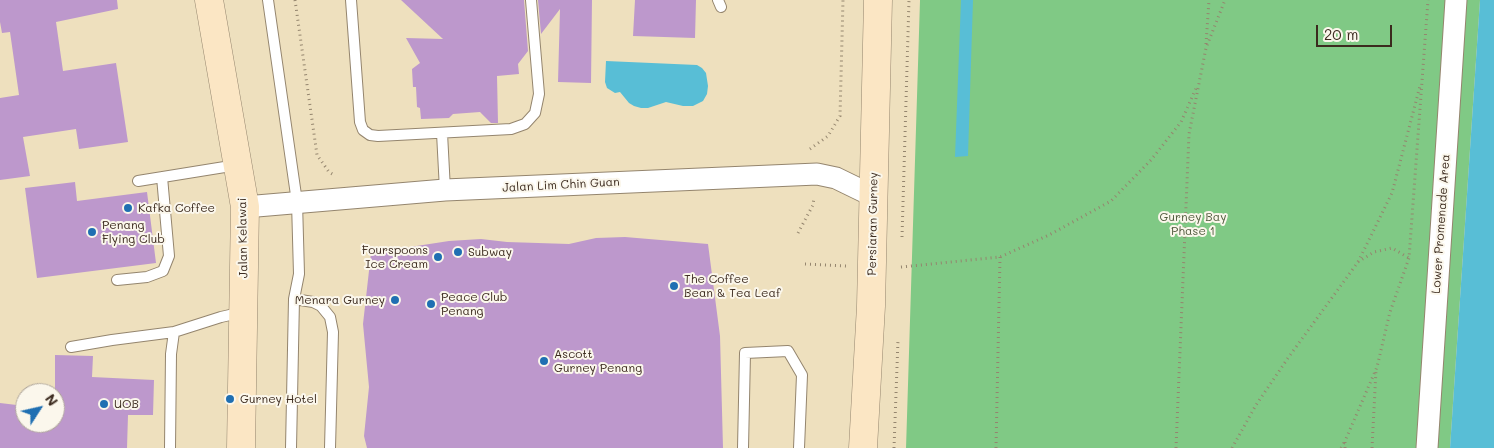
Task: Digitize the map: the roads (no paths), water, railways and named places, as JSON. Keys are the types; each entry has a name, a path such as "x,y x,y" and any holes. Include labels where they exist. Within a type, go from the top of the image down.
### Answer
{"main road":[{"name":"Jalan Kelawai","path":"209,0 245,207 242,448"},
{"name":"Persiaran Gurney","path":"862,448 871,306 878,0"}],"street":[{"name":"Lower Promenade Area","path":"1426,448 1456,0"},
{"name":"Jalan Lim Chin Guan","path":"245,207 445,190 817,174 836,178 873,196"}],"lane":[{"path":"268,0 297,202 299,274 294,299 291,448"},
{"path":"352,0 360,122 363,130 370,135 378,136 511,129 525,124 535,113 539,94 531,0"},
{"path":"442,133 445,190"},
{"path":"138,181 238,165"},
{"path":"116,280 147,277 163,271 169,256 162,177"},
{"path":"294,299 314,302 321,306 330,317 332,325 330,448"},
{"path":"71,348 112,340 174,332 221,317 244,312"},
{"path":"170,448 171,354 174,332"},
{"path":"743,448 745,353 788,351 802,375 799,448"}],"water":[{"path":"961,0 973,0 968,156 955,157"},
{"path":"1480,0 1494,0 1494,448 1450,448"},
{"path":"606,61 697,65 706,73 707,94 703,101 693,106 666,102 648,108 634,106 620,92 615,93 607,88 605,82"}],"place":[{"name":"Kafka Coffee","path":"128,208"},
{"name":"Penang Flying Club","path":"92,232"},
{"name":"Subway","path":"458,252"},
{"name":"Fourspoons Ice Cream","path":"438,257"},
{"name":"The Coffee Bean & Tea Leaf","path":"674,286"},
{"name":"Menara Gurney","path":"395,300"},
{"name":"Peace Club Penang","path":"431,304"},
{"name":"Ascott Gurney Penang","path":"544,361"},
{"name":"Gurney Hotel","path":"230,399"},
{"name":"UOB","path":"104,404"}],"park label":[{"name":"Gurney Bay Phase 1","path":"1193,224"}]}
